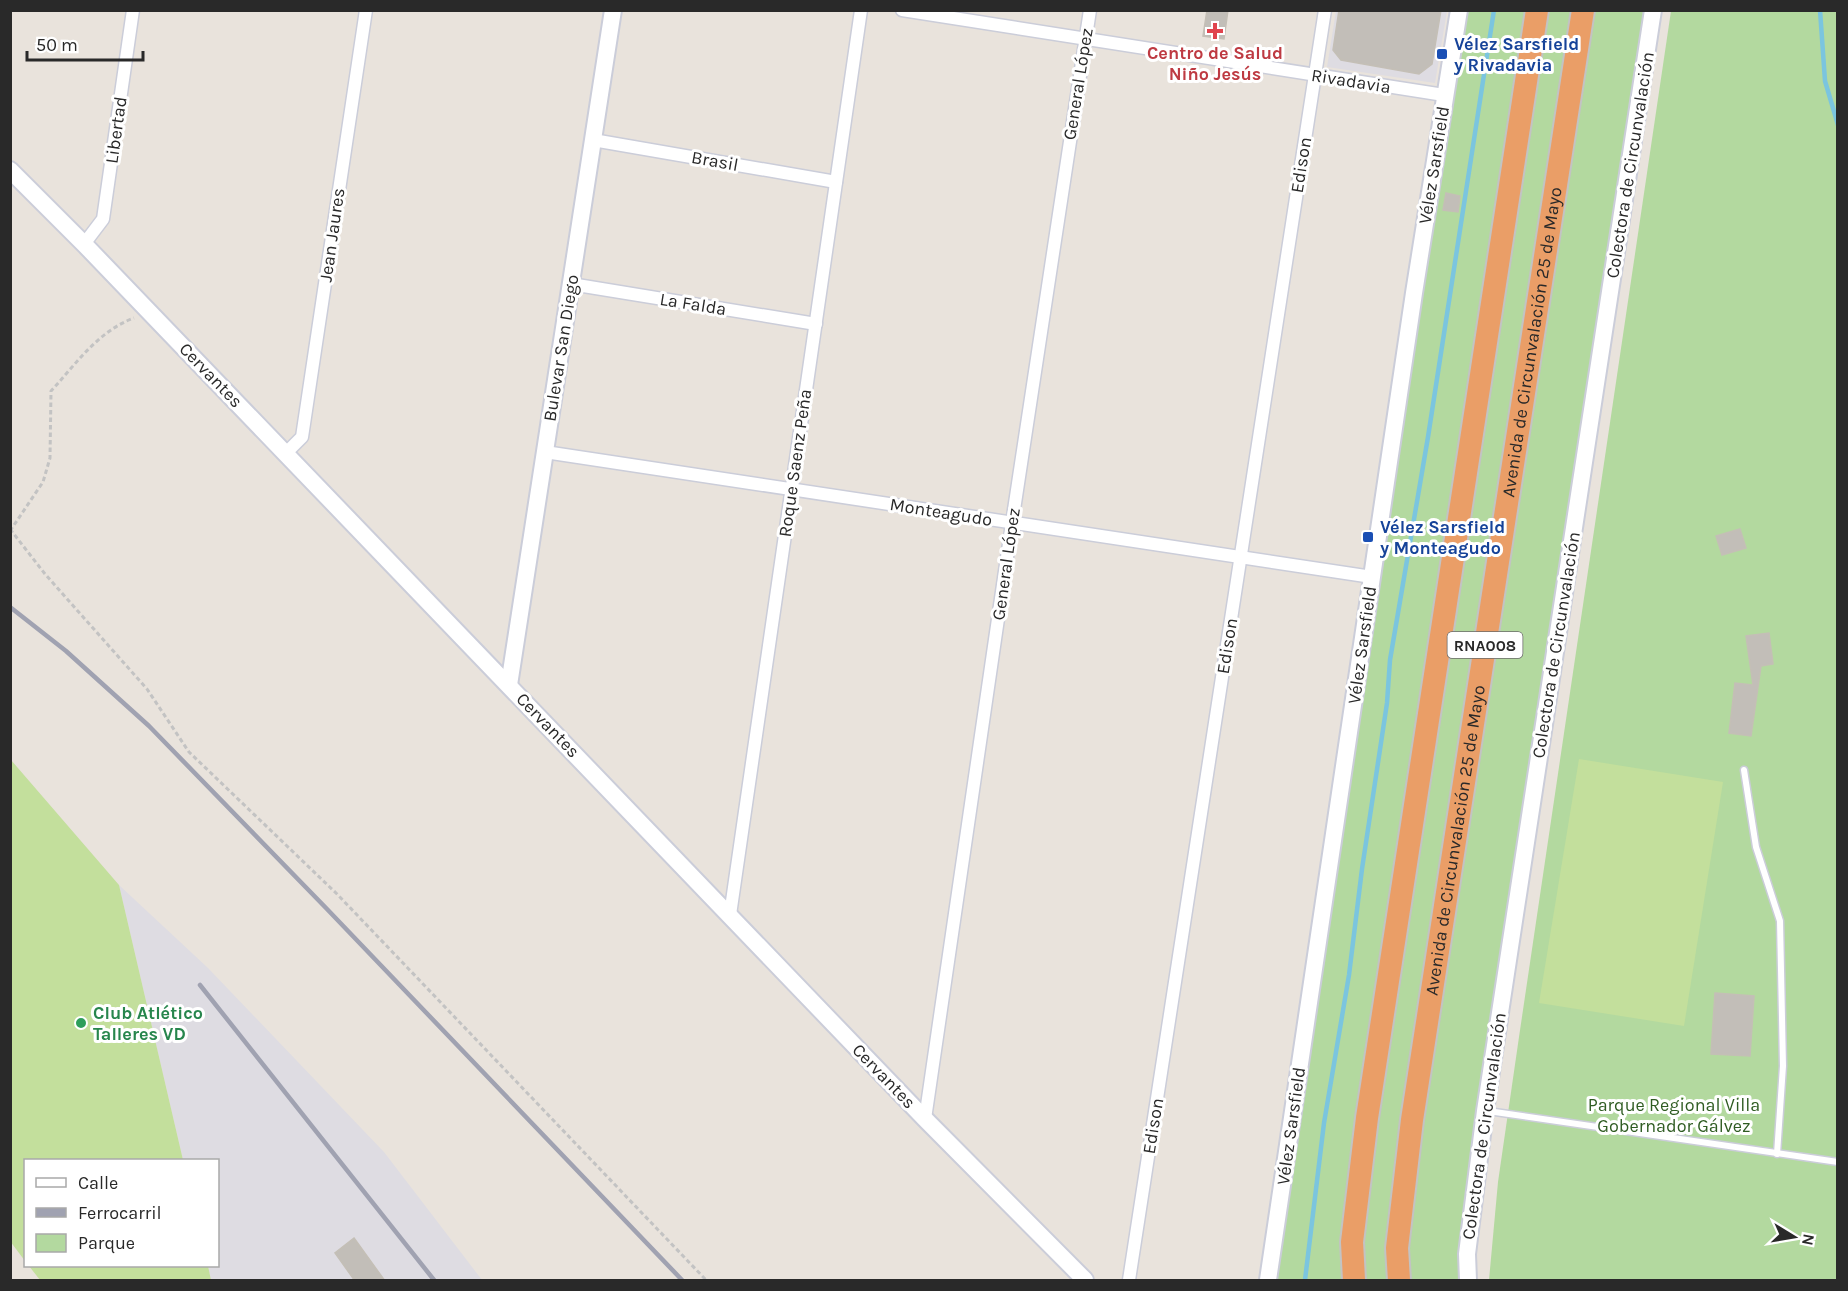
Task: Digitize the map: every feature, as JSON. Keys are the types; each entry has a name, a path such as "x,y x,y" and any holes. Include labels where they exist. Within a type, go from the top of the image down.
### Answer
{"highway":[{"name":"RNA008","path":"1354,1281 1353,1242 1367,1118 1537,10"},
{"name":"Avenida de Circunvalación 25 de Mayo","path":"1399,1281 1397,1248 1412,1120 1583,10"}],"main road":[{"name":"Bulevar San Diego","path":"509,685 613,10"},
{"name":"Vélez Sarsfield","path":"1268,1281 1444,96 1459,10"},
{"name":"Colectora de Circunvalación","path":"1468,1281 1467,1254 1485,1111 1653,10"},
{"name":"Cervantes","path":"10,170 286,453 925,1119 1085,1281"}],"street":[{"name":"Libertad","path":"84,244 103,219 133,10"},
{"name":"Jean Jaures","path":"286,453 302,436 366,10"},
{"name":"Roque Saenz Peña","path":"730,915 861,10"},
{"name":"Rivadavia","path":"902,10 1444,96"},
{"name":"General López","path":"925,1119 1089,10"},
{"name":"Edison","path":"1129,1281 1325,10"},
{"name":"Brasil","path":"593,140 836,182"},
{"name":"La Falda","path":"571,285 816,324"},
{"name":"Monteagudo","path":"545,452 1372,577"}],"lane":[{"path":"1744,770 1756,847 1780,921 1783,1066 1777,1154"},
{"path":"1485,1111 1838,1162"}],"path":[{"path":"150,312 123,322 94,342 51,391 50,458 43,482 11,530 45,574 147,688 189,752 337,894 706,1281"}],"shaded area":[{"path":"1336,11 1447,11 1435,83 1327,67"},
{"path":"119,885 208,968 384,1152 482,1280 211,1280 208,1267 219,1267 219,1159 183,1159"}],"green space":[{"path":"1459,11 1653,11 1468,1280 1268,1280"},
{"name":"Parque Regional Villa Gobernador Gálvez","path":"1671,11 1837,11 1837,1280 1489,1280 1498,1182"},
{"path":"1579,759 1723,782 1684,1026 1539,1003"},
{"name":"Club Atlético Talleres VD","path":"11,760 119,885 183,1159 24,1159 24,1260 10,1241"},
{"path":"30,1267 208,1267 211,1280 40,1280"}],"building":[{"path":"1207,10 1228,10 1224,39 1203,36"},
{"path":"1339,10 1441,10 1432,64 1419,74 1341,60 1333,50"},
{"path":"1446,193 1460,196 1458,212 1443,210"},
{"path":"1740,529 1746,548 1722,555 1716,536"},
{"path":"1769,633 1773,664 1761,666 1751,736 1729,733 1735,683 1753,685 1746,636"},
{"path":"1715,993 1754,996 1750,1056 1711,1054"},
{"path":"354,1238 385,1281 355,1281 335,1253"}],"waterway":[{"path":"1305,1280 1324,1123 1349,975 1387,703 1390,660 1428,437 1494,10"},
{"path":"1820,10 1825,81 1838,125"}],"railway":[{"path":"10,607 66,651 149,726 682,1280"},
{"path":"200,985 434,1280"}],"place":[{"name":"Centro de Salud Niño Jesús","path":"1215,31"},
{"name":"Vélez Sarsfield y Rivadavia","path":"1442,54"},
{"name":"Vélez Sarsfield y Monteagudo","path":"1368,537"},
{"name":"Club Atlético Talleres VD","path":"81,1023"}]}
